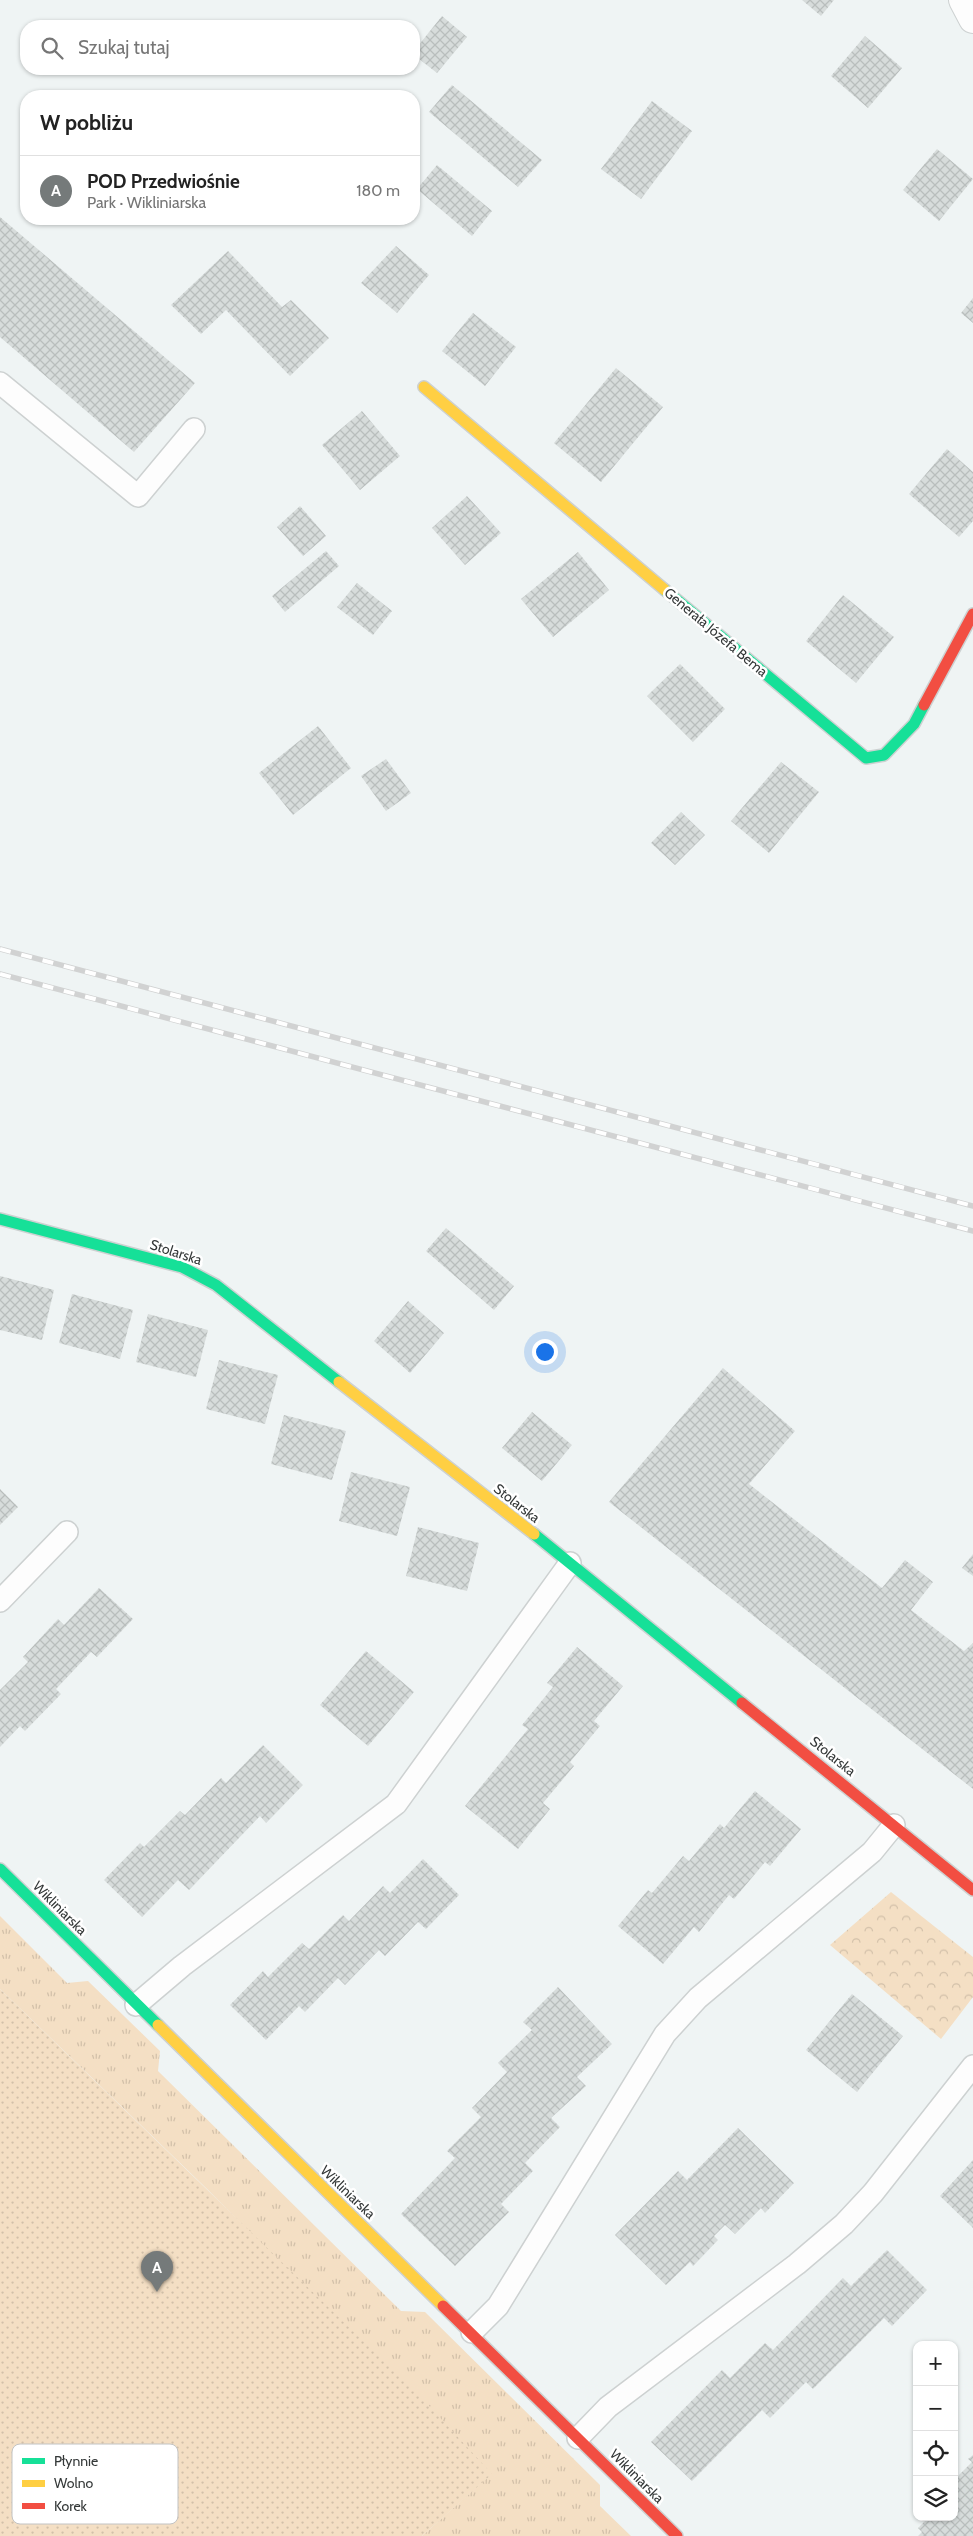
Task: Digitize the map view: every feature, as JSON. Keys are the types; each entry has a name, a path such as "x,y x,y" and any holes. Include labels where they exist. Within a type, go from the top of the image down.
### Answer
{"street":[{"path":"963,0 973,19"},
{"name":"Generała Józefa Bema","path":"424,388 866,758 884,755 914,724 973,614"},
{"name":"Stolarska","path":"0,1219 182,1267 200,1275 570,1564 973,1890"},
{"name":"Wikliniarska","path":"0,1869 136,2006 472,2332 677,2536"}],"lane":[{"path":"0,383 138,496 194,429"},
{"path":"0,1601 67,1532"},
{"path":"136,2006 182,1966 396,1804 570,1564"},
{"path":"472,2332 498,2306 665,2034 679,2016 872,1852 894,1826"},
{"path":"578,2438 608,2406 797,2264 844,2224 872,2193 973,2066"}],"green space":[{"path":"891,1892 973,1957 973,1997 941,2039 830,1945"},
{"path":"0,1916 67,1983 88,1981 160,2051 158,2071 401,2311 425,2312 600,2485 600,2506 631,2536 422,2536 491,2474 207,2189 0,1989"},
{"path":"0,1989 420,2396 492,2474 422,2536 0,2536"}],"building":[{"path":"802,0 834,0 821,16"},
{"path":"442,16 467,37 437,73 420,60 420,44"},
{"path":"865,36 902,68 868,108 831,76"},
{"path":"452,85 542,160 518,187 429,112"},
{"path":"652,101 692,131 641,199 601,169"},
{"path":"937,149 973,179 939,221 903,190"},
{"path":"437,165 492,211 472,236 420,192 420,185"},
{"path":"0,217 195,383 134,452 0,337"},
{"path":"396,246 429,275 397,313 361,283"},
{"path":"228,251 282,307 291,300 329,338 290,376 226,310 201,334 171,305"},
{"path":"973,298 973,323 961,313"},
{"path":"473,313 516,347 485,386 442,351"},
{"path":"616,368 663,407 601,482 554,443"},
{"path":"362,411 400,456 360,490 322,445"},
{"path":"947,449 973,472 973,521 959,537 909,494"},
{"path":"467,496 501,533 465,565 432,528"},
{"path":"300,506 326,536 303,556 277,527"},
{"path":"326,551 339,566 285,612 272,596"},
{"path":"578,552 609,590 553,637 521,599"},
{"path":"357,583 392,611 373,635 337,607"},
{"path":"843,595 894,637 856,683 806,641"},
{"path":"680,664 725,709 693,742 647,696"},
{"path":"318,726 351,768 293,815 259,773"},
{"path":"386,759 411,793 386,811 361,776"},
{"path":"781,762 819,792 769,853 731,821"},
{"path":"681,812 705,835 675,865 651,843"},
{"path":"446,1228 514,1286 494,1310 426,1251"},
{"path":"0,1276 54,1290 42,1340 0,1330"},
{"path":"72,1294 133,1310 120,1359 59,1343"},
{"path":"408,1301 444,1333 410,1373 374,1341"},
{"path":"148,1314 208,1330 196,1377 136,1362"},
{"path":"219,1360 278,1375 265,1424 206,1409"},
{"path":"723,1368 795,1431 749,1484 882,1588 905,1560 933,1582 911,1610 964,1651 973,1643 973,1789 609,1502"},
{"path":"532,1412 572,1445 542,1481 502,1448"},
{"path":"284,1415 346,1431 332,1480 271,1464"},
{"path":"351,1472 410,1487 397,1536 339,1521"},
{"path":"0,1489 18,1507 0,1525"},
{"path":"418,1527 479,1543 467,1591 406,1576"},
{"path":"973,1554 973,1576 962,1568"},
{"path":"99,1588 133,1619 97,1657 91,1652 56,1689 61,1694 25,1731 20,1726 0,1747 0,1690 28,1662 23,1657 58,1619 64,1625"},
{"path":"577,1647 623,1686 594,1721 600,1726 570,1762 574,1766 543,1803 550,1809 518,1849 465,1806 528,1729 522,1725 553,1687 547,1683"},
{"path":"366,1651 414,1692 368,1746 320,1705"},
{"path":"263,1745 303,1785 266,1823 260,1816 189,1890 178,1880 142,1917 104,1880 140,1843 144,1847 180,1811 185,1815 221,1778 226,1783"},
{"path":"755,1791 801,1829 770,1866 765,1862 734,1899 729,1895 699,1932 694,1927 663,1964 618,1926 648,1890 652,1893 683,1856 689,1861 720,1824 724,1828"},
{"path":"423,1859 459,1895 426,1929 418,1922 385,1956 379,1950 345,1985 338,1978 305,2012 299,2006 266,2040 230,2005 263,1971 268,1977 302,1943 309,1949 343,1915 349,1921 383,1886 390,1893"},
{"path":"558,1987 612,2044 577,2077 586,2086 551,2118 560,2127 525,2163 533,2171 501,2204 509,2212 455,2266 401,2214 455,2158 447,2151 481,2117 472,2108 507,2072 498,2063 532,2030 523,2022"},
{"path":"852,1994 903,2036 857,2092 806,2050"},
{"path":"738,2128 794,2183 765,2213 761,2208 735,2234 725,2225 714,2236 718,2240 693,2266 690,2262 666,2285 615,2235 678,2171 687,2180"},
{"path":"973,2160 973,2228 940,2196"},
{"path":"887,2250 927,2290 892,2326 884,2318 813,2389 806,2382 770,2418 762,2410 692,2481 651,2442 722,2370 730,2378 765,2343 773,2350 843,2278 851,2286"},
{"path":"973,2455 973,2536 918,2536 922,2532 918,2528 925,2521 958,2521 958,2476 972,2462 968,2459"}],"railway":[{"path":"0,949 973,1206"},
{"path":"0,974 973,1231"}],"traffic: fast":[{"path":"665,590 866,758 884,755 914,724 924,705"},
{"path":"0,1219 182,1267 216,1285 339,1382"},
{"path":"534,1534 742,1703"},
{"path":"0,1869 158,2025"}],"traffic: slow":[{"path":"424,387 665,590"},
{"path":"339,1382 534,1534"},
{"path":"158,2025 443,2306"}],"traffic: jam":[{"path":"924,705 973,614"},
{"path":"742,1703 973,1890"},
{"path":"443,2306 677,2536"}],"place":[{"name":"POD Przedwiośnie","path":"157,2292"}]}
